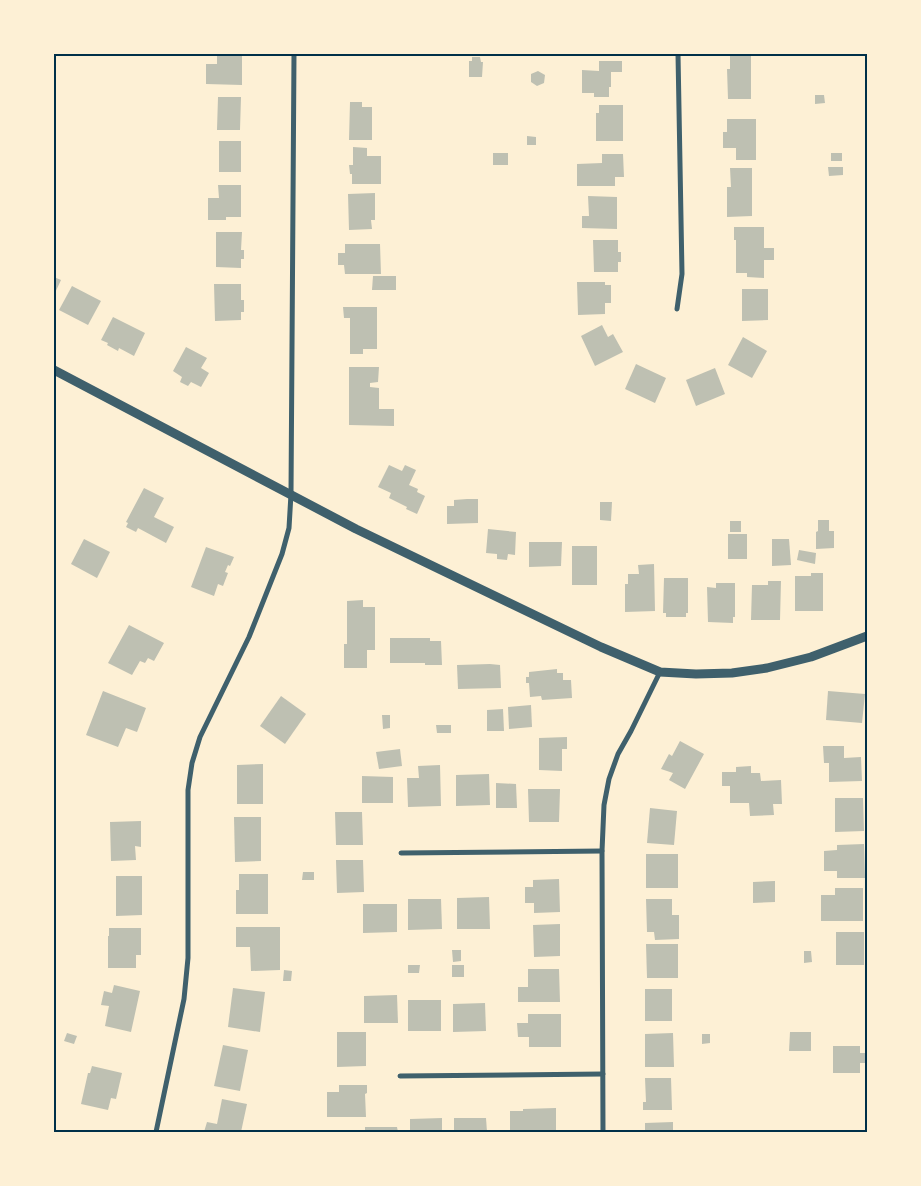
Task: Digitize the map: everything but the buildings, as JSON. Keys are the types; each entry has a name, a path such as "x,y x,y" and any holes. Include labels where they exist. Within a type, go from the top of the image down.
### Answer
{"street":[{"path":"156,1132 186,983 188,958 188,790 192,763 200,737 249,637 282,554 288,528 291,494 294,54"},
{"path":"677,309 682,274 678,54"},
{"path":"54,370 356,529 601,647 660,672 732,673 768,668 811,658 867,636"},
{"path":"603,1132 602,851 604,805 609,779 618,754 660,672"},
{"path":"401,853 602,851"},
{"path":"400,1076 603,1074"}]}
